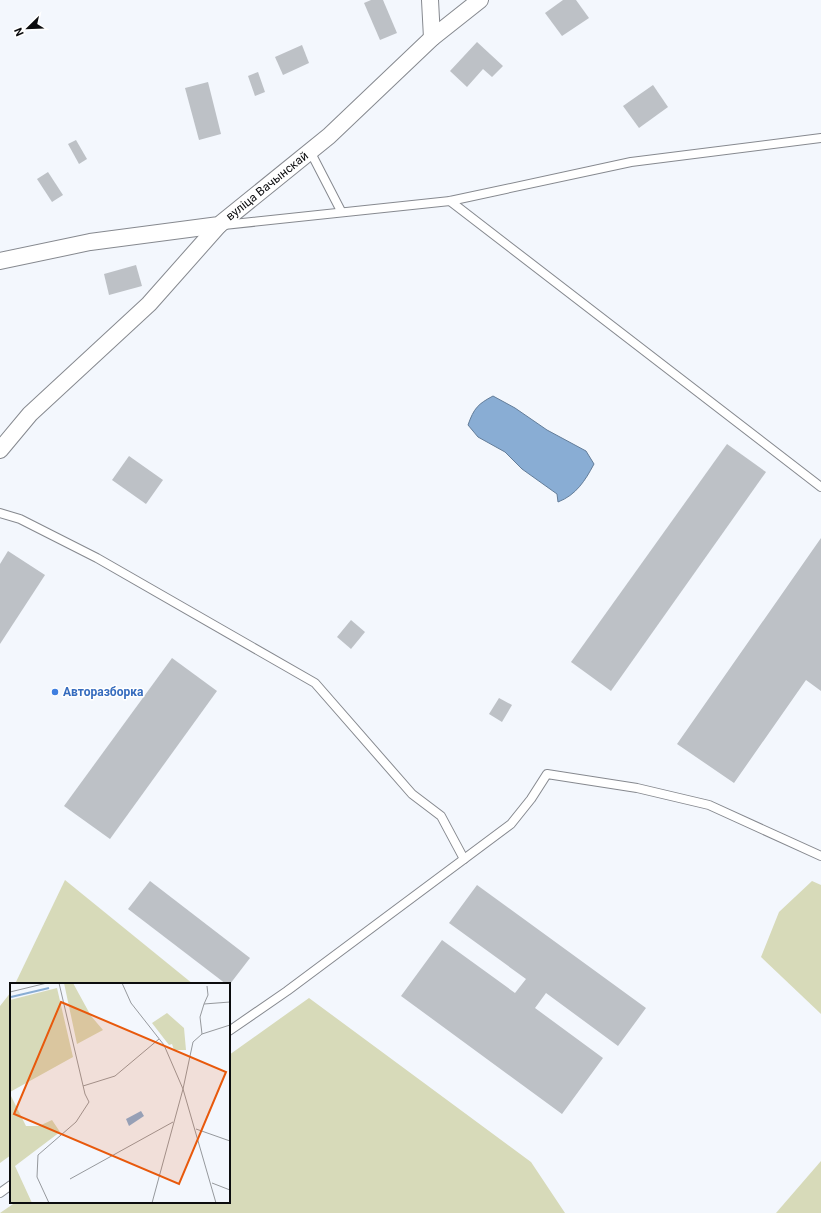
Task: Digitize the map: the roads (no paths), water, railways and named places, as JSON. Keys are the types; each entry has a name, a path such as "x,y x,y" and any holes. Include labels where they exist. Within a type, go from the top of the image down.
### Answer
{"street":[{"path":"430,0 432,38"},
{"name":"вуліца Вачынскай","path":"0,261 90,242 219,225 310,151 432,38 480,0"},
{"path":"0,450 30,414 149,304 219,225"}],"lane":[{"path":"219,225 450,201 631,162 821,138"},
{"path":"310,151 341,212"},
{"path":"450,201 821,487"},
{"path":"0,513 20,519 96,558 315,683 412,794 441,816 464,859"},
{"path":"230,1030 287,991 511,824 531,799 547,774 637,788 709,806 821,856"},
{"path":"0,1193 10,1186"}],"water":[{"path":"493,396 515,408 547,430 586,451 594,464 583,482 570,496 558,502 557,494 522,469 505,452 478,437 468,425 472,414 477,407"}],"place":[{"name":"Авторазборка","path":"55,692"}]}
